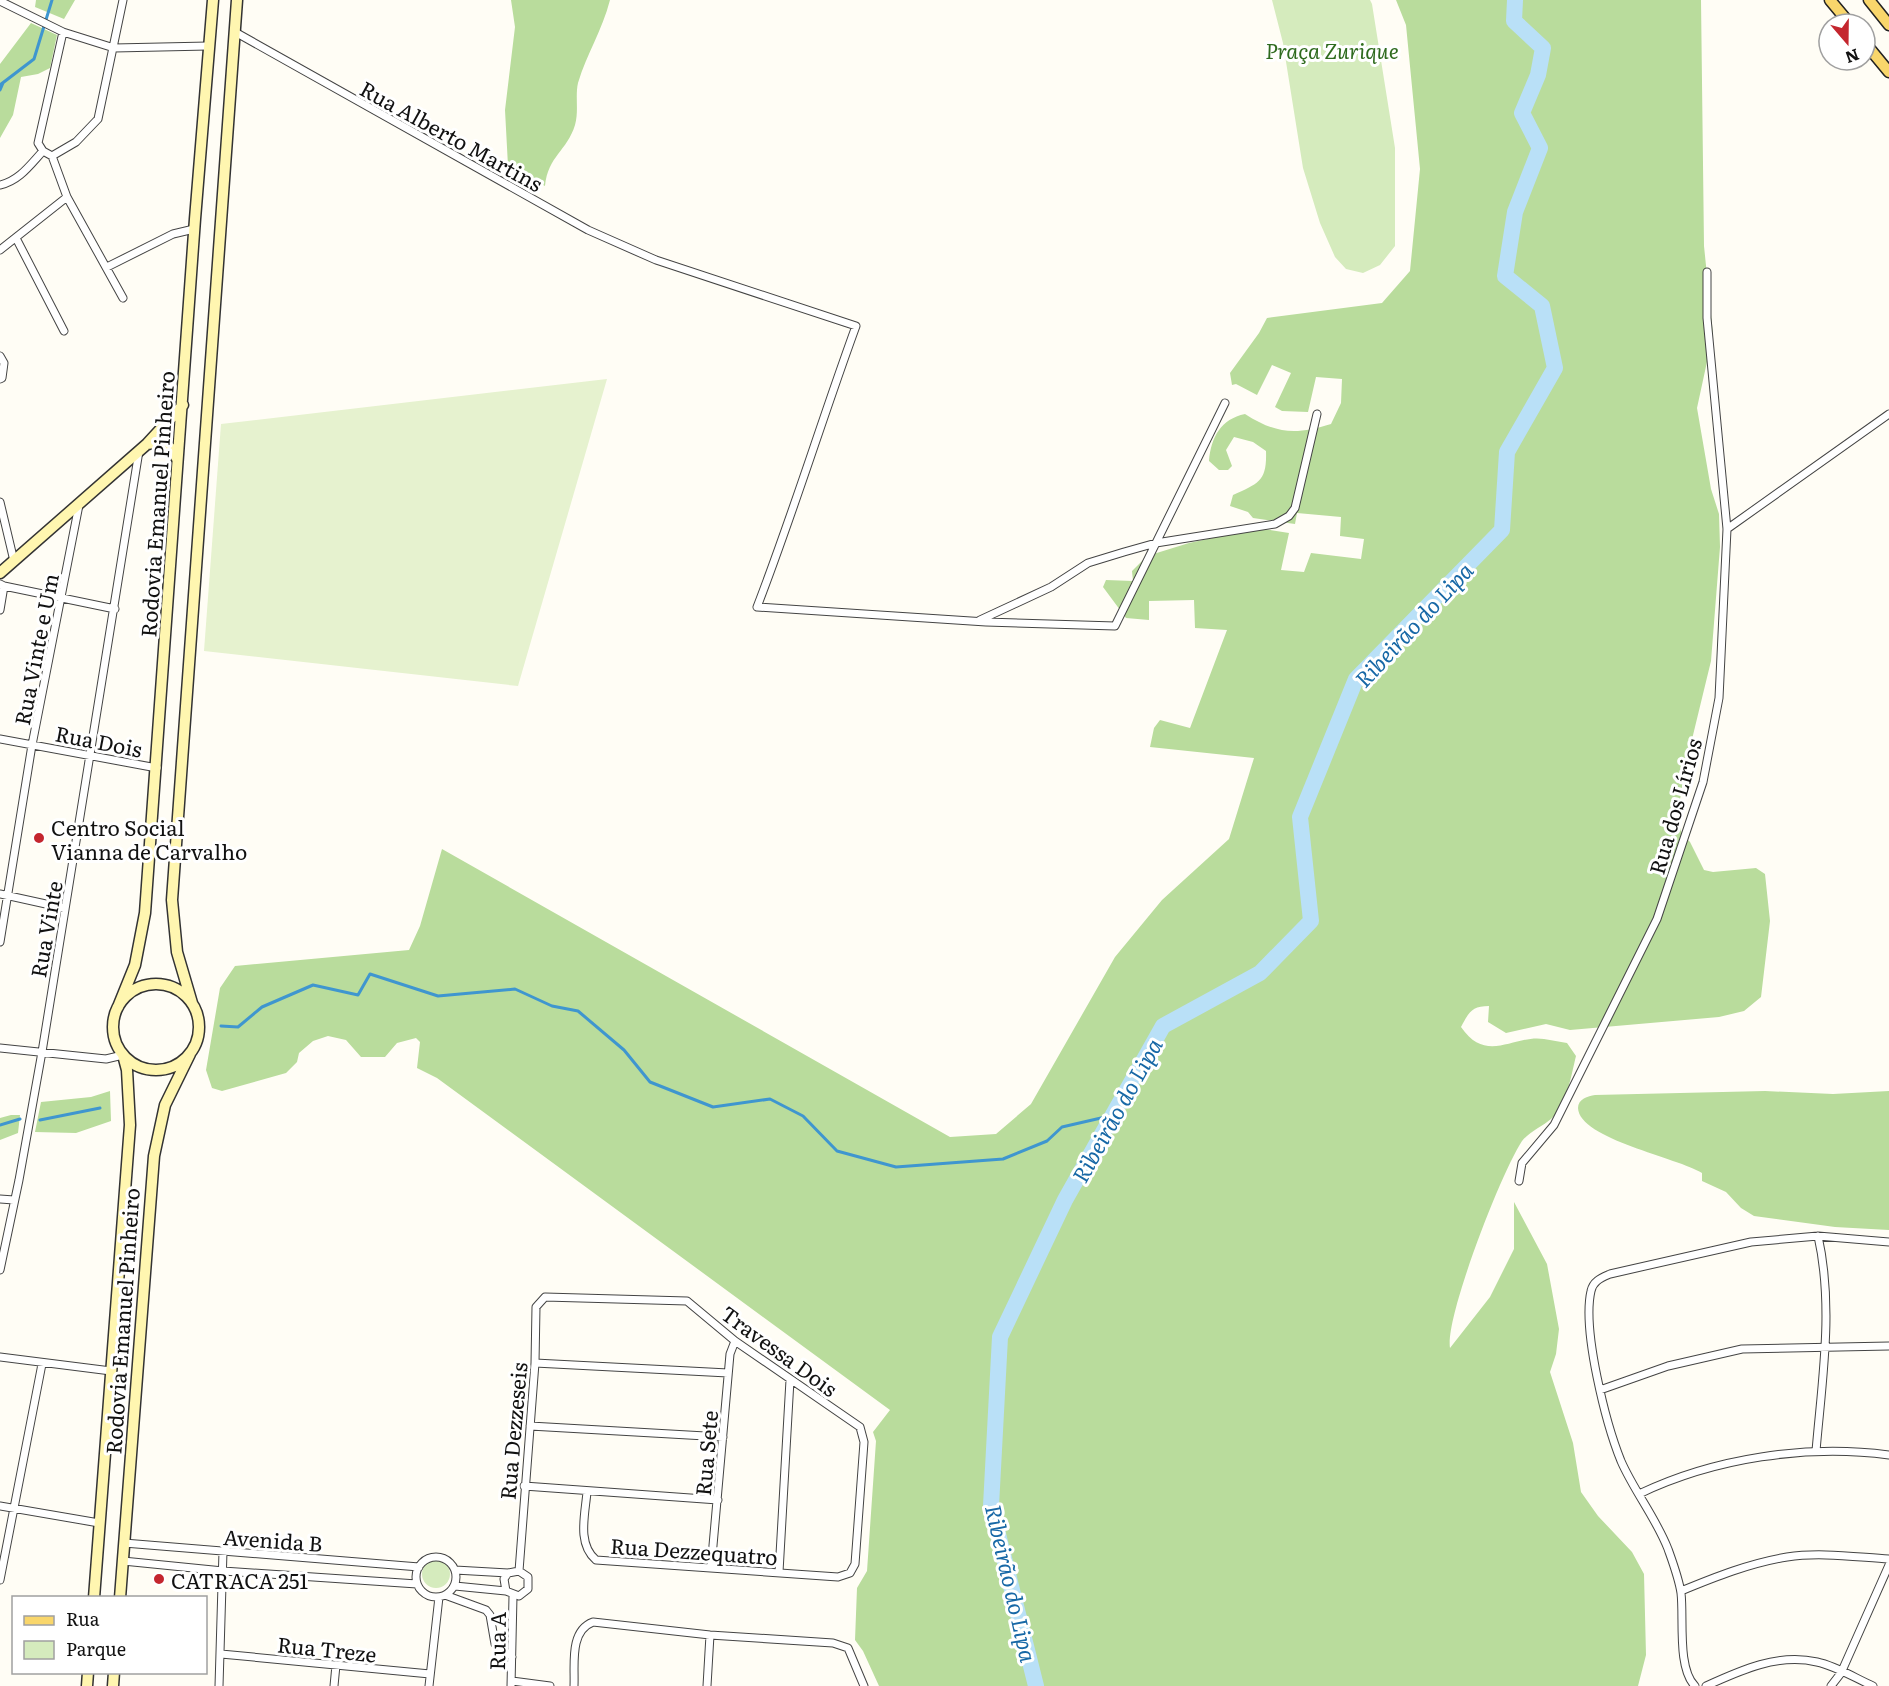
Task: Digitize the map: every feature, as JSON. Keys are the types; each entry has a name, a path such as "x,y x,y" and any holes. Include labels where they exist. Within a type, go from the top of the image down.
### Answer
{"main road":[{"name":"Rodovia Emanuel Pinheiro","path":"118,1007 131,976 142,937 157,768 177,459 213,0"},
{"name":"Rodovia Emanuel Pinheiro","path":"192,1003 177,951 172,900 237,0"},
{"path":"1830,0 1840,12"},
{"path":"1869,0 1889,25"},
{"path":"1877,58 1889,72"},
{"path":"0,573 143,448 183,405"},
{"path":"143,448 166,444 173,449 177,459"},
{"path":"152,984 174,989 192,1003 198,1015 200,1029 197,1042 190,1054 174,1067 155,1071 136,1066 123,1055 115,1040 113,1023 118,1007 132,992 152,984"},
{"name":"Rodovia Emanuel Pinheiro","path":"120,1596 154,1156 165,1105 190,1054"},
{"name":"Rodovia Emanuel Pinheiro","path":"94,1596 130,1125 127,1070 123,1055"}],"street":[{"path":"52,156 76,142 98,119 123,0"},
{"path":"0,2 63,32 114,48 208,46"},
{"path":"63,32 38,143 43,151 52,156 67,197 123,298"},
{"name":"Rua Alberto Martins","path":"235,32 588,230 657,260 856,326 820,424 791,519 757,607 975,621"},
{"path":"0,185 11,183 43,151"},
{"path":"0,249 67,197"},
{"path":"107,267 173,234 194,229"},
{"path":"16,238 64,331"},
{"name":"Rua dos Lírios","path":"1520,1181 1522,1163 1554,1125 1657,919 1703,782 1719,698 1727,529 1707,318 1707,272"},
{"path":"0,356 4,363 0,379"},
{"path":"975,621 1115,626 1225,403"},
{"path":"975,621 1052,587 1088,563 1156,543 1275,524 1289,516 1295,508 1317,414"},
{"path":"1727,529 1889,414"},
{"name":"Rua Vinte","path":"0,1270 42,1052 64,908 143,448"},
{"path":"0,502 14,561"},
{"name":"Rua Vinte e Um","path":"0,942 4,895 63,598 79,505"},
{"path":"0,610 2,585 115,609"},
{"name":"Rua Dois","path":"0,738 157,768"},
{"path":"4,895 64,908"},
{"path":"0,1048 106,1059 123,1055"},
{"path":"0,1199 14,1200"},
{"path":"1816,1452 1826,1347 1825,1281 1818,1236"},
{"path":"1695,1686 1690,1681 1684,1666 1681,1591 1668,1550 1622,1463 1610,1430 1600,1390 1590,1329 1591,1290 1597,1280 1650,1263 1751,1242 1818,1236 1889,1242"},
{"name":"Travessa Dois","path":"545,1297 687,1301 735,1341 860,1427 864,1442 855,1564"},
{"name":"Rua Dezzeseis","path":"519,1571 536,1307 545,1297"},
{"name":"Rua Sete","path":"711,1569 730,1354 735,1341"},
{"path":"1600,1390 1668,1366 1742,1349 1889,1346"},
{"path":"0,1357 111,1371"},
{"path":"0,1580 42,1364"},
{"path":"534,1364 728,1373"},
{"path":"779,1572 790,1380"},
{"path":"530,1426 723,1437"},
{"path":"1639,1494 1663,1482 1749,1459 1816,1452 1889,1455"},
{"path":"524,1486 718,1500"},
{"name":"Rua Dezzequatro","path":"587,1492 583,1534 587,1552 596,1560 838,1577 850,1573 855,1564"},
{"path":"0,1506 99,1523"},
{"name":"Avenida B","path":"124,1543 419,1567 434,1557 443,1558 455,1570"},
{"path":"219,1686 223,1551"},
{"path":"1681,1591 1737,1569 1788,1557 1834,1555 1889,1559"},
{"name":"Avenida B","path":"123,1561 223,1571 417,1584 426,1594 442,1596 486,1610 490,1615 495,1644 512,1657"},
{"path":"1832,1686 1841,1672 1889,1565"},
{"path":"417,1584 419,1567"},
{"path":"429,1686 442,1596 454,1586 506,1591 513,1596 519,1596 528,1589 528,1578 519,1571 508,1573 455,1570 454,1586"},
{"path":"506,1591 504,1579 508,1573"},
{"name":"Rua A","path":"511,1684 513,1596"},
{"path":"574,1686 577,1635 585,1625 593,1622 710,1635 833,1643 848,1648 864,1686"},
{"path":"707,1686 710,1635"},
{"name":"Rua Treze","path":"221,1654 430,1674"},
{"path":"1706,1686 1740,1670 1785,1659 1819,1662 1873,1686"},
{"path":"334,1686 336,1665"},
{"path":"511,1684 550,1686"}],"green space":[{"path":"36,0 75,0 64,19 35,7"},
{"path":"511,0 610,0 578,83 577,114 572,134 550,167 545,186 508,166 505,110 515,27"},
{"name":"Praça Zurique","path":"1272,0 1370,0 1372,4 1395,148 1395,246 1380,265 1363,273 1346,269 1335,257 1320,223 1303,168 1283,43"},
{"path":"1396,0 1701,0 1704,246 1713,334 1697,408 1711,489 1719,514 1720,547 1711,661 1686,764 1677,817 1682,834 1690,842 1704,870 1713,872 1756,868 1765,874 1770,921 1761,997 1744,1011 1719,1017 1570,1030 1546,1024 1506,1033 1488,1022 1489,1006 1483,1006 1472,1011 1461,1027 1471,1038 1481,1044 1491,1046 1522,1040 1544,1039 1567,1043 1576,1056 1568,1090 1561,1106 1551,1119 1522,1141 1489,1211 1456,1306 1450,1348 1490,1297 1514,1249 1514,1202 1547,1264 1559,1329 1556,1354 1550,1372 1573,1443 1581,1492 1598,1516 1632,1552 1644,1574 1646,1655 1638,1686 879,1686 863,1651 855,1640 857,1588 867,1571 876,1441 873,1432 890,1410 437,1078 417,1068 420,1042 416,1038 397,1043 385,1057 361,1057 346,1040 328,1036 313,1041 299,1053 297,1062 286,1073 222,1091 212,1088 206,1070 220,988 235,966 409,950 420,926 442,849 950,1137 996,1134 1031,1104 1115,957 1162,900 1229,839 1254,758 1150,747 1154,728 1160,720 1190,728 1227,630 1195,628 1194,600 1149,601 1149,620 1126,618 1103,587 1106,580 1133,581 1132,571 1147,556 1189,543 1258,528 1289,533 1281,570 1304,572 1311,553 1361,559 1364,539 1340,536 1341,517 1297,513 1295,524 1253,518 1248,512 1230,506 1233,495 1255,484 1263,475 1266,451 1253,442 1234,437 1226,450 1232,466 1228,470 1219,470 1209,461 1212,444 1219,430 1237,416 1245,414 1267,426 1286,431 1307,430 1331,424 1341,403 1342,379 1316,377 1308,412 1282,411 1275,407 1291,373 1272,365 1257,395 1236,384 1232,385 1230,373 1267,318 1382,303 1410,271 1420,169 1406,25"},
{"path":"31,23 57,35 50,68 38,74 21,77 13,115 0,138 0,64"},
{"path":"607,379 518,686 204,651 221,424"},
{"path":"110,1091 111,1121 76,1133 35,1132 41,1102 91,1097"},
{"path":"1765,1091 1833,1094 1889,1091 1889,1230 1835,1227 1754,1216 1741,1208 1726,1192 1702,1181 1702,1173 1612,1138 1583,1119 1578,1108 1582,1100 1595,1095"},
{"path":"20,1115 18,1133 0,1140 0,1118"},
{"path":"436,1560 446,1564 450,1574 446,1584 436,1588 426,1584 422,1574 426,1564"}],"waterway":[{"path":"0,85 34,59 52,0"},
{"name":"Ribeirão do Lipa","path":"1036,1686 991,1506 1000,1337 1065,1200 1163,1026 1260,973 1311,921 1300,817 1356,679 1502,530 1507,452 1555,368 1542,306 1505,276 1515,212 1540,148 1522,113 1538,75 1543,48 1514,21 1515,0"},
{"path":"0,90 3,83"},
{"path":"221,1026 238,1027 262,1007 313,985 358,995 370,974 438,996 515,989 552,1006 578,1011 624,1050 650,1082 713,1107 770,1099 803,1116 837,1151 896,1167 1003,1159 1047,1141 1062,1127 1114,1115"},
{"path":"40,1120 100,1108"},
{"path":"0,1125 20,1119"}],"place":[{"name":"Centro Social Vianna de Carvalho","path":"39,838"},
{"name":"CATRACA 251","path":"159,1579"}]}
